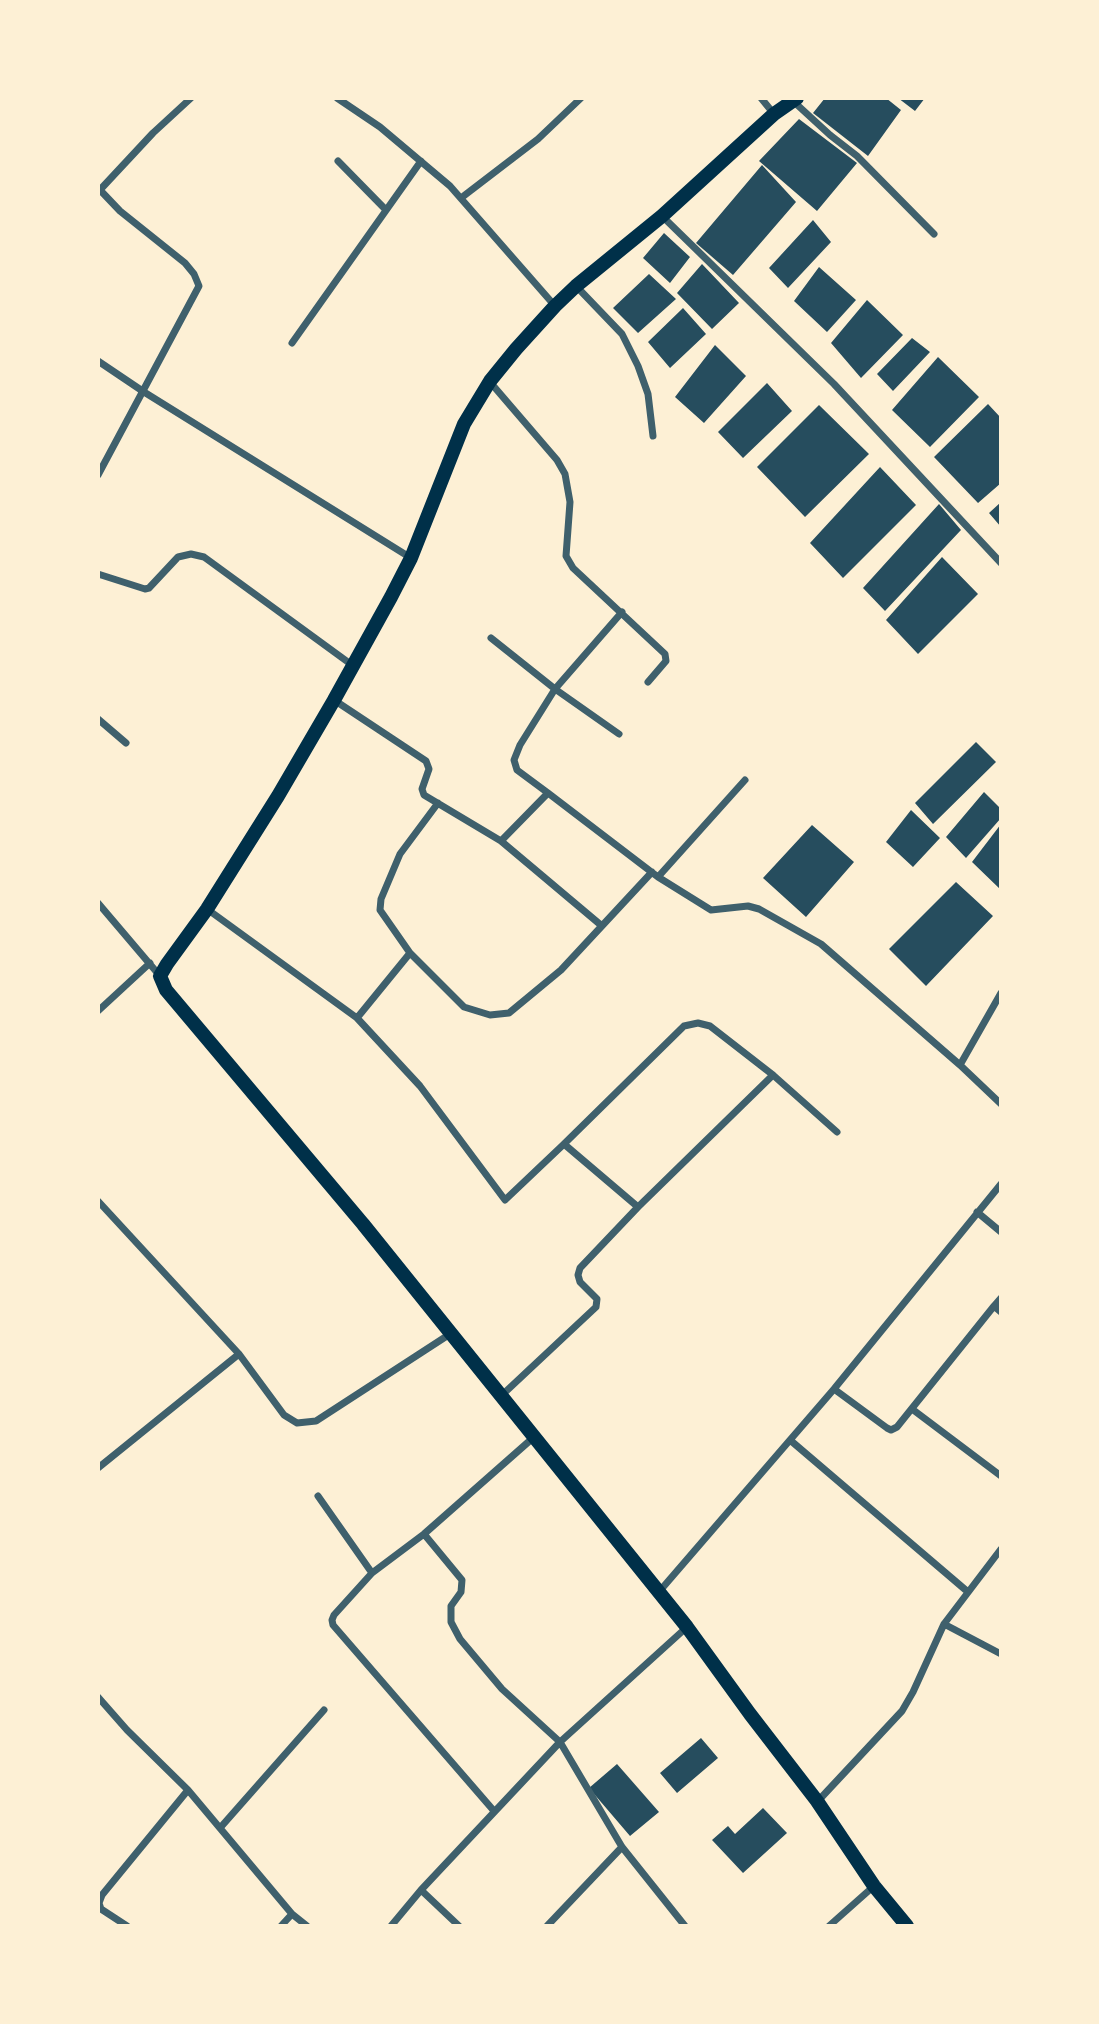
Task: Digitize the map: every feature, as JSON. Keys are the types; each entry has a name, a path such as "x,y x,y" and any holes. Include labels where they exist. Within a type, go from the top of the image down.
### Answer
{"main road":[{"path":"795,100 774,114 662,216 576,286 489,381 464,424 411,558 334,701 278,796 160,976 166,990 363,1224 687,1627 817,1801 874,1886 907,1926"}],"street":[{"path":"98,475 200,286 185,263 99,191 153,133 191,98"},
{"path":"337,98 380,127 461,198 555,306"},
{"path":"461,198 538,139 581,98"},
{"path":"761,98 774,114"},
{"path":"795,100 830,135 857,156 934,234"},
{"path":"338,161 386,210"},
{"path":"292,343 421,161"},
{"path":"662,216 834,384 1001,562"},
{"path":"576,286 622,334 648,394 653,436"},
{"path":"98,361 411,558"},
{"path":"489,381 557,460 565,474 570,502 566,556 573,568 665,654 666,661 648,682"},
{"path":"98,574 145,589 178,557 191,554 204,556 352,665"},
{"path":"621,612 555,689 520,745 514,760 517,770 655,874 711,910 748,906 759,909 821,944 1001,1104"},
{"path":"491,638 555,689 619,734"},
{"path":"334,701 426,761 429,769 422,789 424,795 501,841 602,926"},
{"path":"98,719 126,743"},
{"path":"438,803 400,855 381,899 380,910 410,953 464,1007 490,1015 509,1013 561,970 745,780"},
{"path":"501,841 548,793"},
{"path":"98,903 160,976"},
{"path":"206,909 357,1018 420,1086 505,1200 684,1026 698,1023 710,1026 772,1075 837,1132"},
{"path":"357,1018 410,953"},
{"path":"98,1011 150,963"},
{"path":"960,1065 1001,993"},
{"path":"500,1397 596,1307 597,1299 580,1282 580,1268 772,1075"},
{"path":"564,1144 638,1208"},
{"path":"658,1592 834,1389 1001,1184"},
{"path":"98,1201 239,1354 284,1415 297,1423 316,1421 451,1333"},
{"path":"977,1212 1001,1232"},
{"path":"834,1389 891,1430 897,1427 998,1309 1001,1298"},
{"path":"98,1468 239,1354"},
{"path":"912,1409 1001,1476"},
{"path":"494,1811 333,1625 332,1620 372,1573 424,1534 534,1437"},
{"path":"790,1440 968,1592"},
{"path":"318,1496 372,1573"},
{"path":"424,1534 462,1580 461,1592 452,1606 451,1622 460,1639 502,1689 560,1742 622,1847 685,1926"},
{"path":"817,1801 902,1711 914,1692 944,1624 1001,1549"},
{"path":"944,1624 1001,1654"},
{"path":"391,1926 421,1890 560,1742 687,1627"},
{"path":"98,1697 127,1730 188,1790 292,1914 307,1926"},
{"path":"220,1828 324,1710"},
{"path":"127,1926 101,1909 99,1903 102,1895 188,1790"},
{"path":"547,1926 622,1847"},
{"path":"829,1926 874,1886"},
{"path":"421,1890 459,1926"},
{"path":"281,1926 292,1914"}],"building":[{"path":"825,98 886,98 901,110 868,156 813,113"},
{"path":"898,98 925,98 915,111"},
{"path":"799,119 857,163 817,211 759,161"},
{"path":"762,165 796,202 733,275 696,243"},
{"path":"813,220 831,242 788,288 769,268"},
{"path":"664,233 690,257 670,283 643,258"},
{"path":"702,264 739,303 712,329 677,293"},
{"path":"819,267 856,300 827,332 794,301"},
{"path":"649,274 676,299 638,333 613,308"},
{"path":"867,300 903,335 861,378 831,343"},
{"path":"683,308 706,334 670,368 648,342"},
{"path":"912,338 930,352 893,391 877,374"},
{"path":"715,345 746,376 704,423 675,397"},
{"path":"938,357 979,397 930,447 892,410"},
{"path":"767,383 792,411 743,458 718,432"},
{"path":"988,404 1001,418 1001,483 978,503 934,457"},
{"path":"819,405 869,454 805,517 757,467"},
{"path":"880,467 916,505 843,578 810,543"},
{"path":"1001,502 1001,527 989,513"},
{"path":"939,504 961,530 885,611 863,588"},
{"path":"942,557 978,594 918,654 886,620"},
{"path":"976,742 996,762 933,824 915,803"},
{"path":"984,792 1001,809 1001,818 966,858 946,837"},
{"path":"911,810 940,838 913,867 886,842"},
{"path":"1001,824 1001,890 972,862"},
{"path":"812,825 854,862 806,917 763,878"},
{"path":"956,882 993,916 926,986 889,949"},
{"path":"701,1738 718,1758 677,1793 660,1773"},
{"path":"617,1764 659,1812 630,1836 589,1788"},
{"path":"763,1808 787,1833 743,1873 712,1840 728,1826 735,1834"}]}
